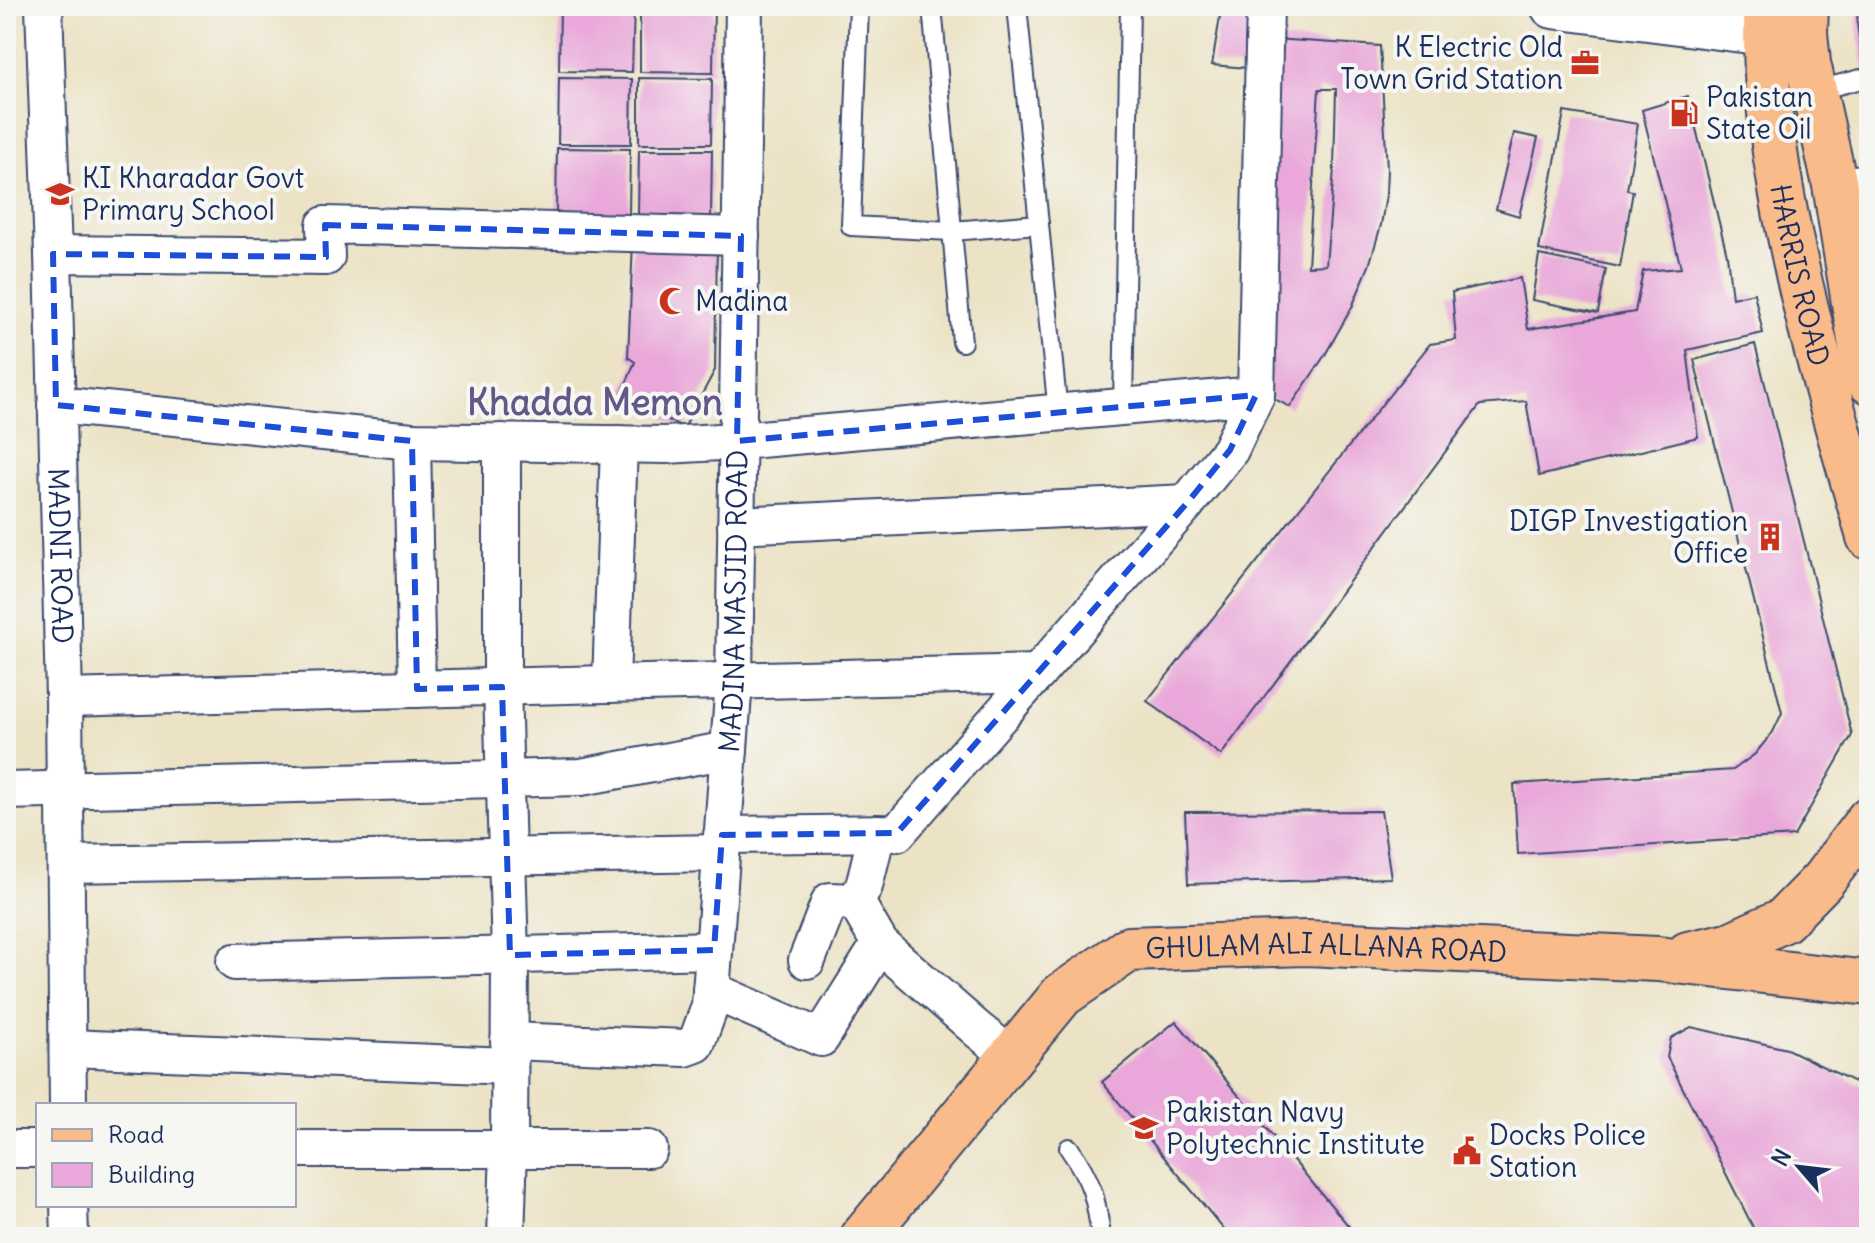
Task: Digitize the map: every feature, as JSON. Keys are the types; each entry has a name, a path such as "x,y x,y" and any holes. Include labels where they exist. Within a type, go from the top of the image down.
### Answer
{"main road":[{"name":"HARRIS ROAD","path":"1786,19 1808,63 1814,91 1852,184 1866,358"},
{"name":"HARRIS ROAD","path":"1786,19 1771,121 1787,218 1831,404 1869,537"},
{"path":"1658,959 1729,945 1784,920 1823,880 1869,819"},
{"name":"GHULAM ALI ALLANA ROAD","path":"863,1237 995,1043 1129,949 1306,943 1658,959 1869,983"}],"street":[{"name":"MADNI ROAD","path":"44,6 64,698 68,1103"},
{"name":"MADINA MASJID ROAD","path":"68,1048 509,1053 685,1048 696,1044 710,998 734,681 744,6"},
{"path":"66,864 508,857 897,833 1187,503 1230,450 1256,395 1265,6"},
{"path":"1553,6 1786,19"},
{"path":"53,254 326,257 325,225 741,236"},
{"path":"56,405 412,441 666,445 1256,395"},
{"path":"412,441 417,689"},
{"path":"502,442 502,687 510,955 506,1237"},
{"path":"611,684 619,444"},
{"path":"736,525 1187,503"},
{"path":"64,698 1038,673"},
{"path":"6,791 581,777 729,750"},
{"path":"856,902 864,886 877,833"},
{"path":"807,960 830,901 856,902"},
{"path":"856,902 884,949 995,1043"},
{"path":"710,998 821,1038 884,949"},
{"path":"235,962 714,950"},
{"path":"6,1149 36,1149"},
{"path":"296,1149 649,1149"},
{"path":"69,1207 70,1237"}],"lane":[{"path":"859,6 851,226 952,231 1039,224"},
{"path":"932,6 962,342"},
{"path":"1017,6 1058,413"},
{"path":"1123,407 1130,6"},
{"path":"1814,91 1869,77"},
{"path":"1069,1148 1086,1172 1093,1189 1101,1237"}],"highlighted area":[{"path":"325,225 741,236 737,441 1256,395 1230,450 1187,503 897,833 722,835 714,950 510,955 502,687 417,689 412,441 56,405 53,254 326,257"}],"building":[{"path":"560,6 634,6 632,72 559,71"},
{"path":"640,6 714,6 713,73 640,72"},
{"path":"1858,6 1869,6 1869,69 1864,69 1857,24"},
{"path":"1221,11 1261,12 1259,69 1212,65"},
{"path":"1273,39 1380,46 1386,195 1369,266 1352,307 1290,407 1263,393","holes":["1319,89 1336,89 1334,168 1326,265 1308,266"]},
{"path":"559,78 632,79 631,144 558,144"},
{"path":"639,78 712,79 711,144 639,144"},
{"path":"1869,86 1869,115 1867,116 1863,87"},
{"path":"1688,96 1727,255 1732,298 1754,293 1763,333 1687,350 1698,437 1539,476 1526,401 1480,405 1221,755 1147,701 1430,344 1456,340 1452,292 1520,278 1528,329 1635,312 1643,271 1681,268 1642,110"},
{"path":"1564,112 1638,124 1627,190 1633,191 1620,267 1539,250"},
{"path":"1514,133 1538,138 1519,216 1496,209"},
{"path":"557,148 630,149 629,214 556,214"},
{"path":"639,150 712,150 711,216 638,215"},
{"name":"Madina","path":"633,242 717,244 715,370 684,428 621,396 635,362 628,357"},
{"path":"1539,255 1606,269 1598,313 1532,300"},
{"name":"DIGP Investigation Office","path":"1755,344 1852,735 1794,836 1518,854 1514,784 1733,770 1755,754 1773,732 1782,713 1694,360"},
{"path":"1381,811 1391,878 1188,884 1185,812"},
{"path":"1176,1021 1358,1237 1230,1237 1102,1082"},
{"path":"1691,1027 1787,1049 1869,1089 1869,1237 1758,1237 1667,1057 1671,1038"}],"place":[{"name":"K Electric Old Town Grid Station","path":"1585,63"},
{"name":"Pakistan State Oil","path":"1684,113"},
{"name":"KI Kharadar Govt Primary School","path":"60,194"},
{"name":"Madina","path":"673,301"},
{"name":"DIGP Investigation Office","path":"1770,537"},
{"name":"Pakistan Navy Polytechnic Institute","path":"1144,1128"},
{"name":"Docks Police Station","path":"1467,1151"}],"district":[{"name":"Khadda Memon","path":"595,402"}]}
